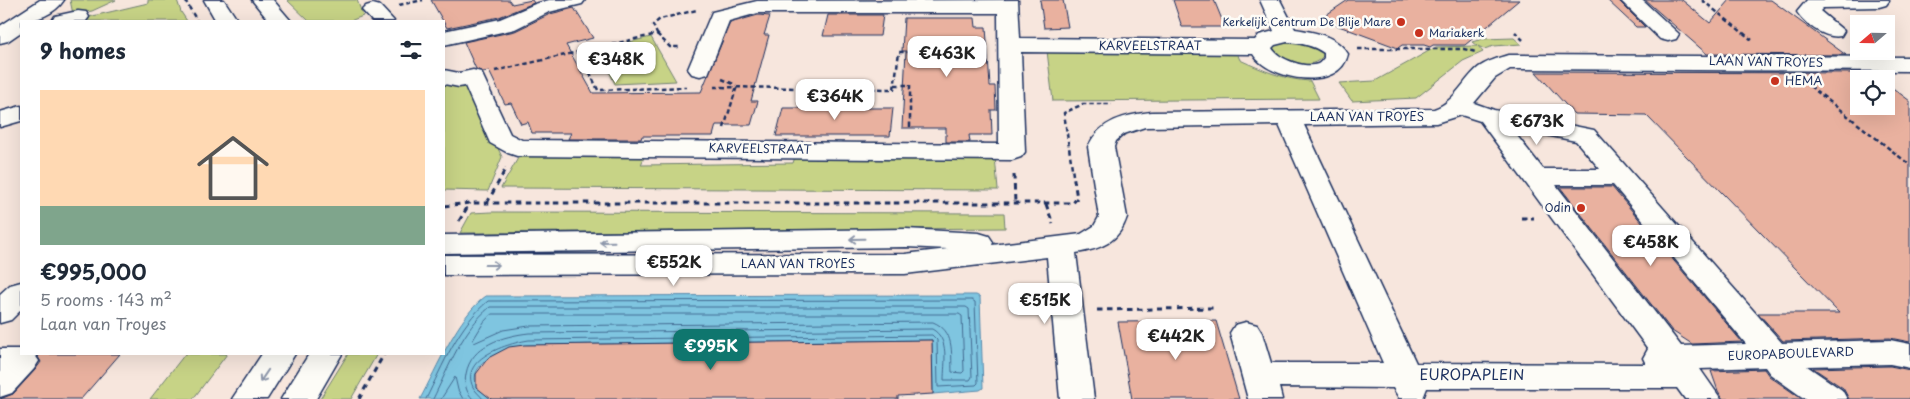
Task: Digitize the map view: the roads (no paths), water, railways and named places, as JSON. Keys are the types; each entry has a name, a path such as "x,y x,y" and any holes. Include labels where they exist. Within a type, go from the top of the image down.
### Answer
{"street":[{"path":"25,20 54,0"},
{"path":"214,0 226,20"},
{"path":"262,0 279,20"},
{"path":"445,38 507,24 542,8 575,0"},
{"path":"1270,0 1287,35"},
{"path":"1630,0 1668,34"},
{"path":"1833,31 1808,12 1817,2 1878,0"},
{"path":"704,78 720,17 754,4 1008,3 1008,45"},
{"path":"0,38 20,23"},
{"path":"0,38 20,33"},
{"path":"1287,35 1310,38 1330,47 1335,52 1334,64 1328,68 1306,71 1283,67 1273,63 1266,58 1261,46 1269,38 1287,35"},
{"name":"KARVEELSTRAAT","path":"445,78 459,80 473,77 499,138 517,148 717,148 1012,152 1008,45 1261,46"},
{"name":"LAAN VAN TROYES","path":"450,267 905,264 1061,246 1092,241 1104,234 1110,226 1113,217 1101,147 1103,139 1111,131 1132,122 1147,119 1429,117 1441,115 1459,106 1484,75 1496,66 1508,62 1910,64"},
{"path":"1459,106 1489,116 1585,136 1782,365 1830,399"},
{"path":"0,120 20,113"},
{"path":"1489,116 1687,378"},
{"path":"1288,118 1408,383"},
{"path":"1537,178 1622,177"},
{"name":"LAAN VAN TROYES","path":"445,244 906,238 1061,246"},
{"path":"1061,246 1077,399"},
{"path":"0,312 20,293"},
{"path":"1246,333 1262,387"},
{"name":"EUROPABOULEVARD","path":"1619,358 1687,378 1774,355 1890,352 1910,356"},
{"path":"249,399 278,355"},
{"path":"298,399 325,355"},
{"path":"0,362 22,361 0,384"},
{"name":"EUROPAPLEIN","path":"1262,387 1687,378"}],"water":[{"path":"976,295 980,297 983,388 980,390 933,394 932,340 529,345 511,348 491,357 477,371 475,379 478,389 507,399 420,399 443,355 445,355 445,351 457,329 466,316 486,296"}],"place":[{"name":"Kerkelijk Centrum De Blije Mare","path":"1401,22"},
{"name":"Mariakerk","path":"1419,33"},
{"name":"HEMA","path":"1775,81"},
{"name":"Odin","path":"1581,208"}]}
